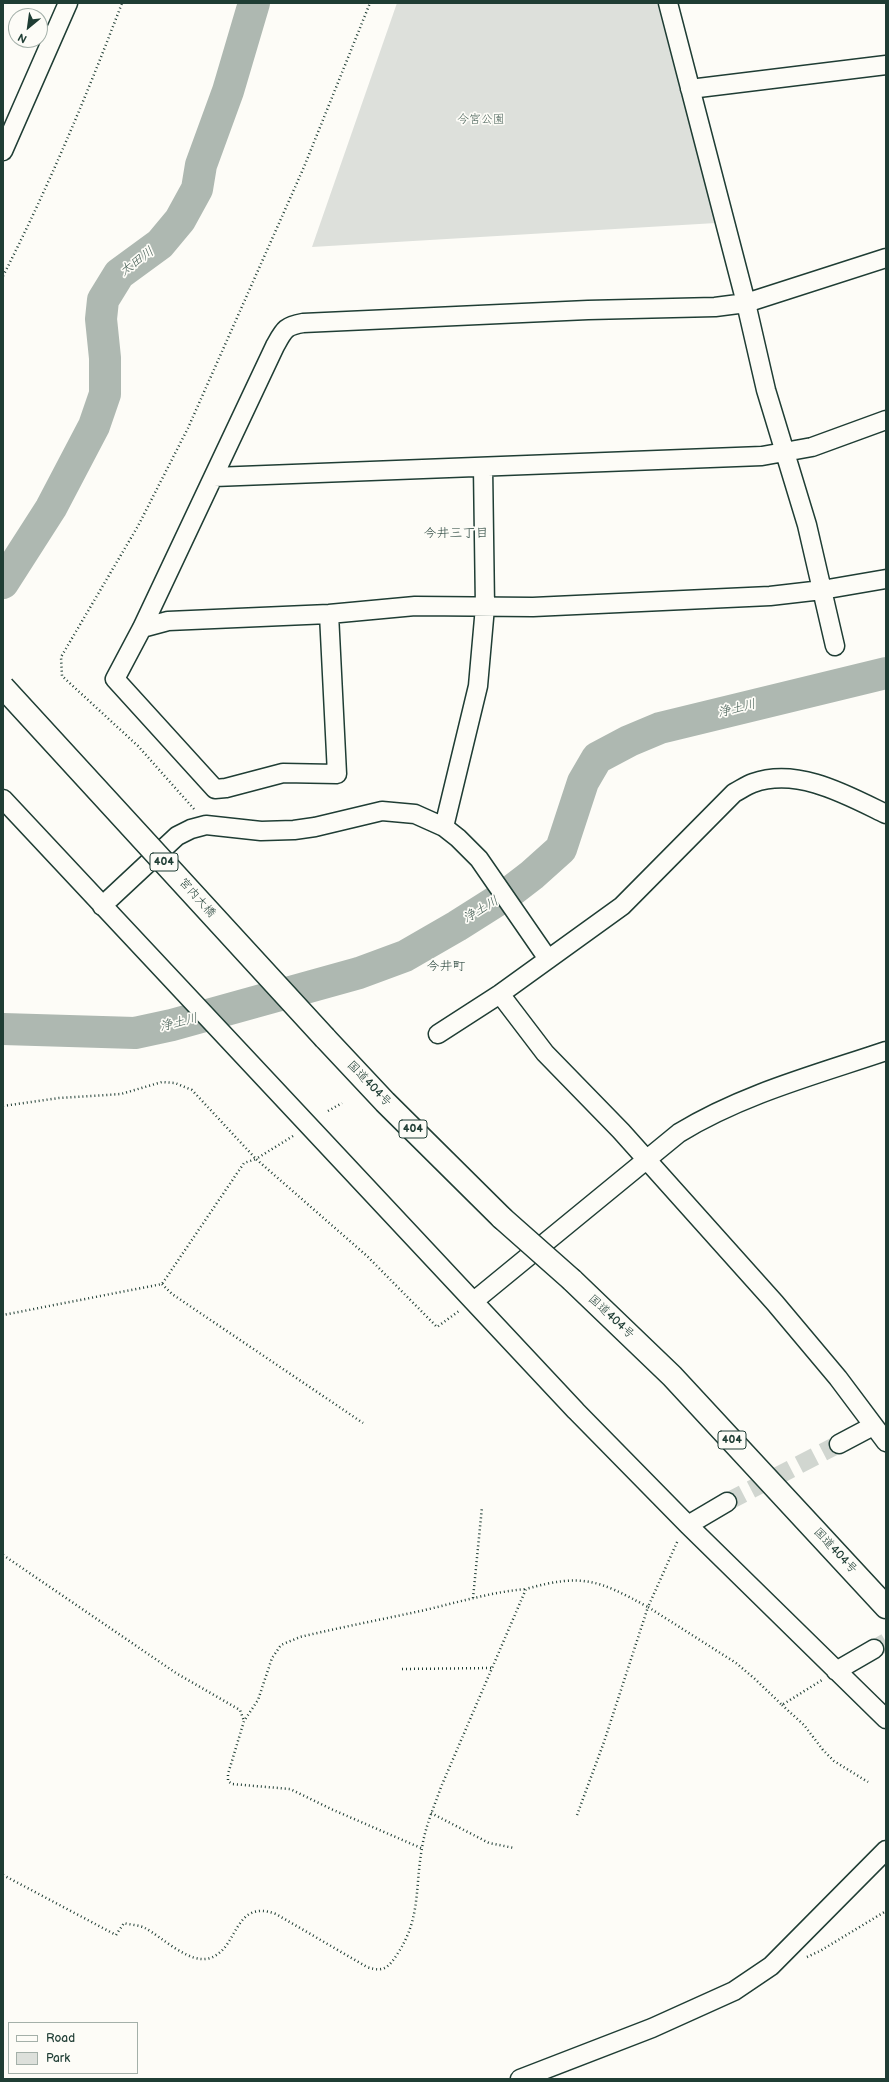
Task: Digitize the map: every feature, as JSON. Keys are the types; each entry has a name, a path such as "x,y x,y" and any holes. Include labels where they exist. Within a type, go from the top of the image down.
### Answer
{"highway":[{"name":"宮内大橋","path":"3,687 325,1038"},
{"name":"国道404号","path":"325,1038 385,1102 502,1218 572,1280 672,1376 886,1607"}],"street":[{"path":"3,152 68,3"},
{"path":"668,3 746,303 766,390 807,525 835,646"},
{"path":"690,89 886,65"},
{"path":"329,614 337,774 283,773 226,788 216,789 114,679 142,628 214,477 245,407 272,353 284,332 290,325 303,323 588,310 715,307 746,303 886,258"},
{"path":"214,477 754,456 784,453 812,447 886,420"},
{"path":"444,827 478,686 485,607 483,467"},
{"path":"142,628 168,621 329,614 415,606 533,607 754,596 822,590 886,579"},
{"path":"438,1034 500,994 622,906 734,793 754,783 797,779 838,790 886,814"},
{"path":"3,799 576,1411 688,1524 886,1719"},
{"path":"102,906 177,836 191,829 206,825 261,831 294,830 315,827 382,811 415,814 444,827 479,858 548,958"},
{"path":"500,994 546,1053 646,1159 780,1309 838,1378 886,1442"},
{"path":"474,1301 646,1159 679,1133 705,1117 749,1097 886,1051"},
{"path":"840,1444 873,1426"},
{"path":"688,1524 726,1502"},
{"path":"836,1671 874,1649"},
{"path":"520,2079 652,2028 734,1991 772,1966 886,1850"}],"path":[{"path":"3,276 20,242 72,125 122,3"},
{"path":"206,825 138,746 62,676 61,657 138,526 188,428 304,168 370,3"},
{"path":"3,1106 59,1098 121,1094 162,1082 175,1083 192,1090 256,1159 367,1256 437,1327 474,1301"},
{"path":"328,1111 342,1103"},
{"path":"3,1315 162,1284 244,1162 256,1159 296,1134"},
{"path":"162,1284 172,1294 363,1423"},
{"path":"472,1598 482,1507"},
{"path":"577,1815 604,1742 648,1607 681,1532 688,1524"},
{"path":"3,1555 176,1673 240,1710 244,1721"},
{"path":"422,1848 331,1809 290,1789 232,1784 228,1781 228,1774 244,1721 258,1700 270,1664 277,1649 288,1641 472,1598 526,1589 564,1580 582,1580 606,1586 648,1607 736,1664 755,1679 804,1725 823,1750 834,1761 868,1782"},
{"path":"3,1875 116,1936 124,1924 144,1927 180,1951 201,1959 208,1959 216,1956 244,1919 251,1913 263,1910 276,1914 367,1967 377,1970 389,1966 405,1942 411,1929 419,1889 422,1848 431,1814 526,1589"},
{"path":"402,1669 492,1668"},
{"path":"782,1705 836,1671"},
{"path":"431,1814 490,1843 514,1848"},
{"path":"801,1959 820,1951 886,1911"}],"green space":[{"name":"今宮公園","path":"397,3 657,3 716,223 312,247"}],"waterway":[{"name":"太田川","path":"3,583 51,508 94,426 105,394 105,358 101,319 103,300 119,274 160,244 180,220 197,189 201,165 228,91 254,3"},
{"name":"浄土川","path":"3,1029 135,1033 172,1025 359,973 405,956 457,926 506,895 532,875 561,849 583,782 597,758 629,741 660,728 886,673"}],"tunnel":[{"path":"727,1502 839,1444"},
{"path":"874,1649 886,1642"}],"district":[{"name":"今井三丁目","path":"456,534"},
{"name":"今井町","path":"446,967"}]}
